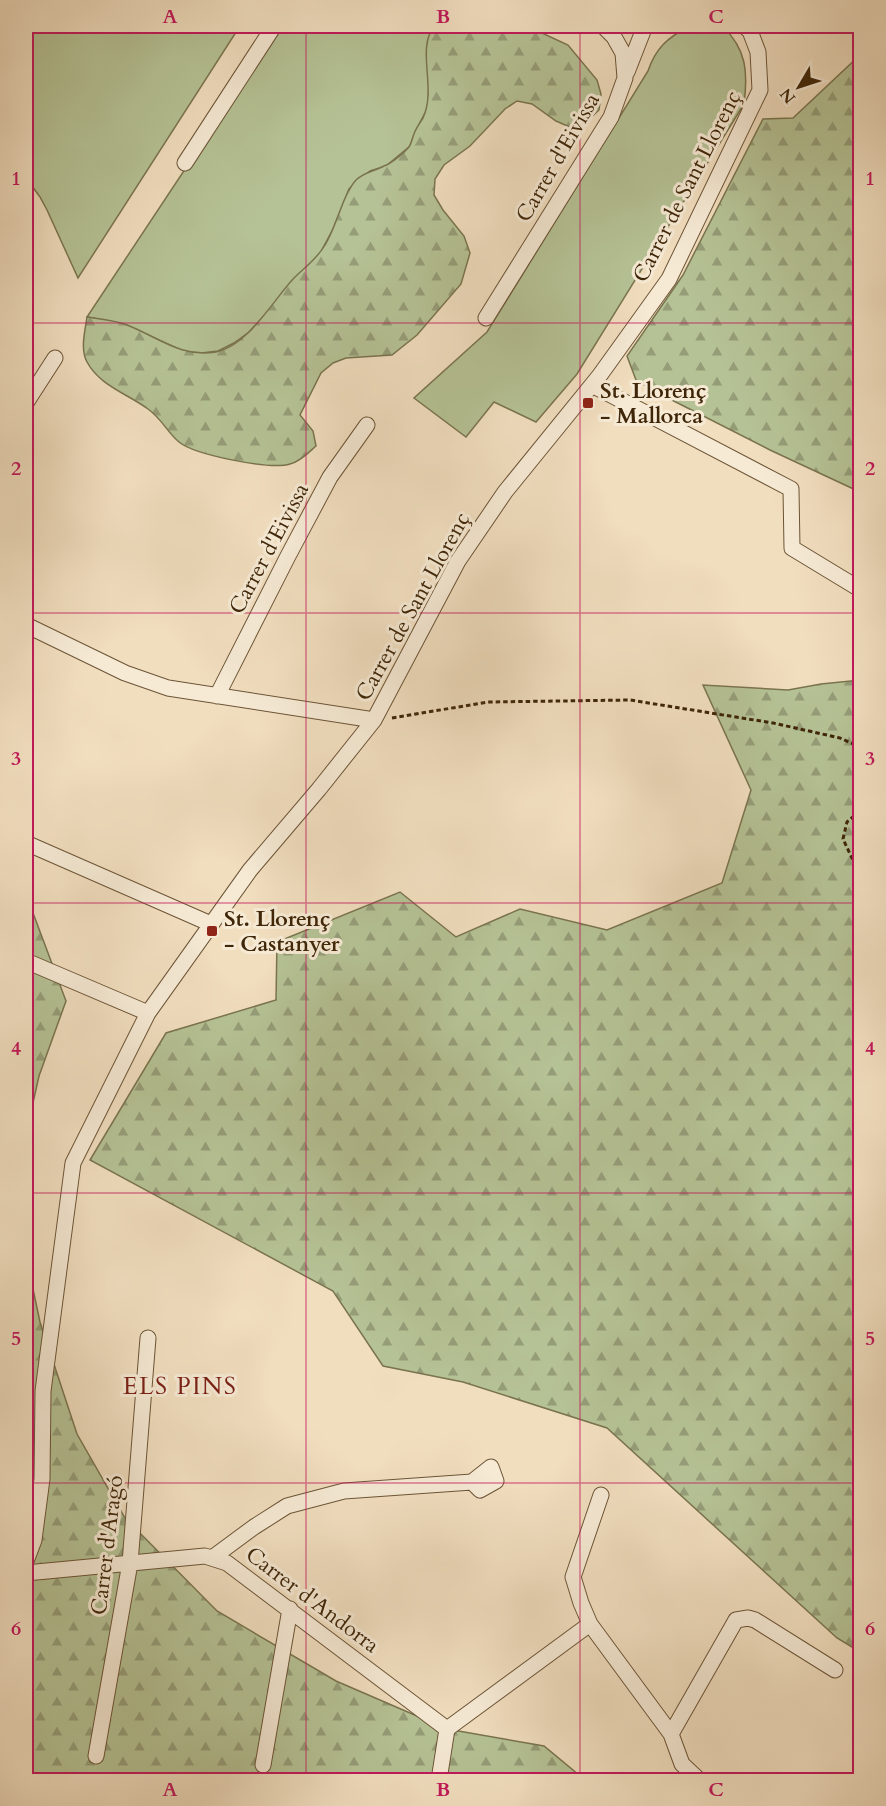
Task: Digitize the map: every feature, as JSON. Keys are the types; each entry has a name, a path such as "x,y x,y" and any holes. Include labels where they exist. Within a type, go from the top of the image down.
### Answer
{"street":[{"path":"185,163 274,26"},
{"name":"Carrer d'Eivissa","path":"603,26 614,37 623,53 625,78"},
{"name":"Carrer d'Eivissa","path":"486,318 611,117 645,26"},
{"name":"Carrer de Sant Llorenç","path":"26,1561 34,1540 42,1479 43,1391 73,1163 148,1013 250,870 374,720 458,561 505,492 592,385 669,279 760,90 758,52 750,31 744,26"},
{"path":"26,403 55,358"},
{"path":"592,385 791,489 792,548 858,588"},
{"name":"Carrer d'Eivissa","path":"217,696 330,477 367,425"},
{"path":"26,625 125,673 168,688 374,720"},
{"path":"26,843 211,924"},
{"path":"26,961 148,1013"},
{"name":"Carrer d'Aragó","path":"96,1756 130,1563 148,1338"},
{"path":"212,1558 287,1506 344,1491 472,1482"},
{"path":"602,1495 573,1577 581,1603 590,1624 671,1734 682,1764 699,1780"},
{"name":"Carrer d'Andorra","path":"26,1573 205,1556 227,1563 447,1730"},
{"path":"263,1765 290,1609"},
{"path":"671,1734 736,1620 747,1618 755,1620 836,1670"},
{"path":"439,1780 447,1730 590,1624"}],"path":[{"path":"374,720 488,702 630,700 773,723 840,738 861,747"},
{"path":"861,811 847,822 843,839 861,875"}],"green space":[{"path":"26,26 240,26 78,278 47,210 26,178"},
{"path":"280,26 434,26 431,30 428,107 410,146 386,166 370,171 349,189 333,229 318,257 293,280 249,332 234,343 218,351 185,352 124,324 87,317"},
{"path":"434,26 527,26 568,45 597,80 601,94 599,110 587,121 572,128 556,121 532,104 517,101 505,109 470,146 444,165 435,179 434,195 464,236 470,253 461,284 417,335 392,355 346,358 333,363 321,373 300,415 313,431 316,446 304,456 294,463 266,465 200,452 179,442 153,413 99,377 87,362 84,340 87,317 122,323 170,345 192,352 216,352 239,341 260,321 294,278 322,250 347,194 356,180 362,175 391,163 410,145 427,106 427,46"},
{"path":"689,26 722,26 737,44 744,62 746,82 744,104 577,374 536,422 494,402 466,437 414,398 487,332 648,71 659,49 669,39"},
{"path":"860,55 860,492 770,450 636,380 627,356 683,275 763,119 793,118"},
{"path":"860,680 860,1652 837,1638 607,1428 463,1382 383,1366 333,1291 90,1160 166,1033 276,1000 277,942 400,892 456,937 520,909 607,930 722,883 751,790 703,685 788,690"},
{"path":"26,907 33,913 66,1001 39,1076 26,1134"},
{"path":"26,1256 40,1322 77,1434 125,1518 217,1611 336,1681 447,1729 544,1746 585,1780 26,1780"}],"place":[{"name":"St. Llorenç - Mallorca","path":"588,403"},
{"name":"St. Llorenç - Castanyer","path":"212,931"}],"district":[{"name":"ELS PINS","path":"180,1386"}]}
